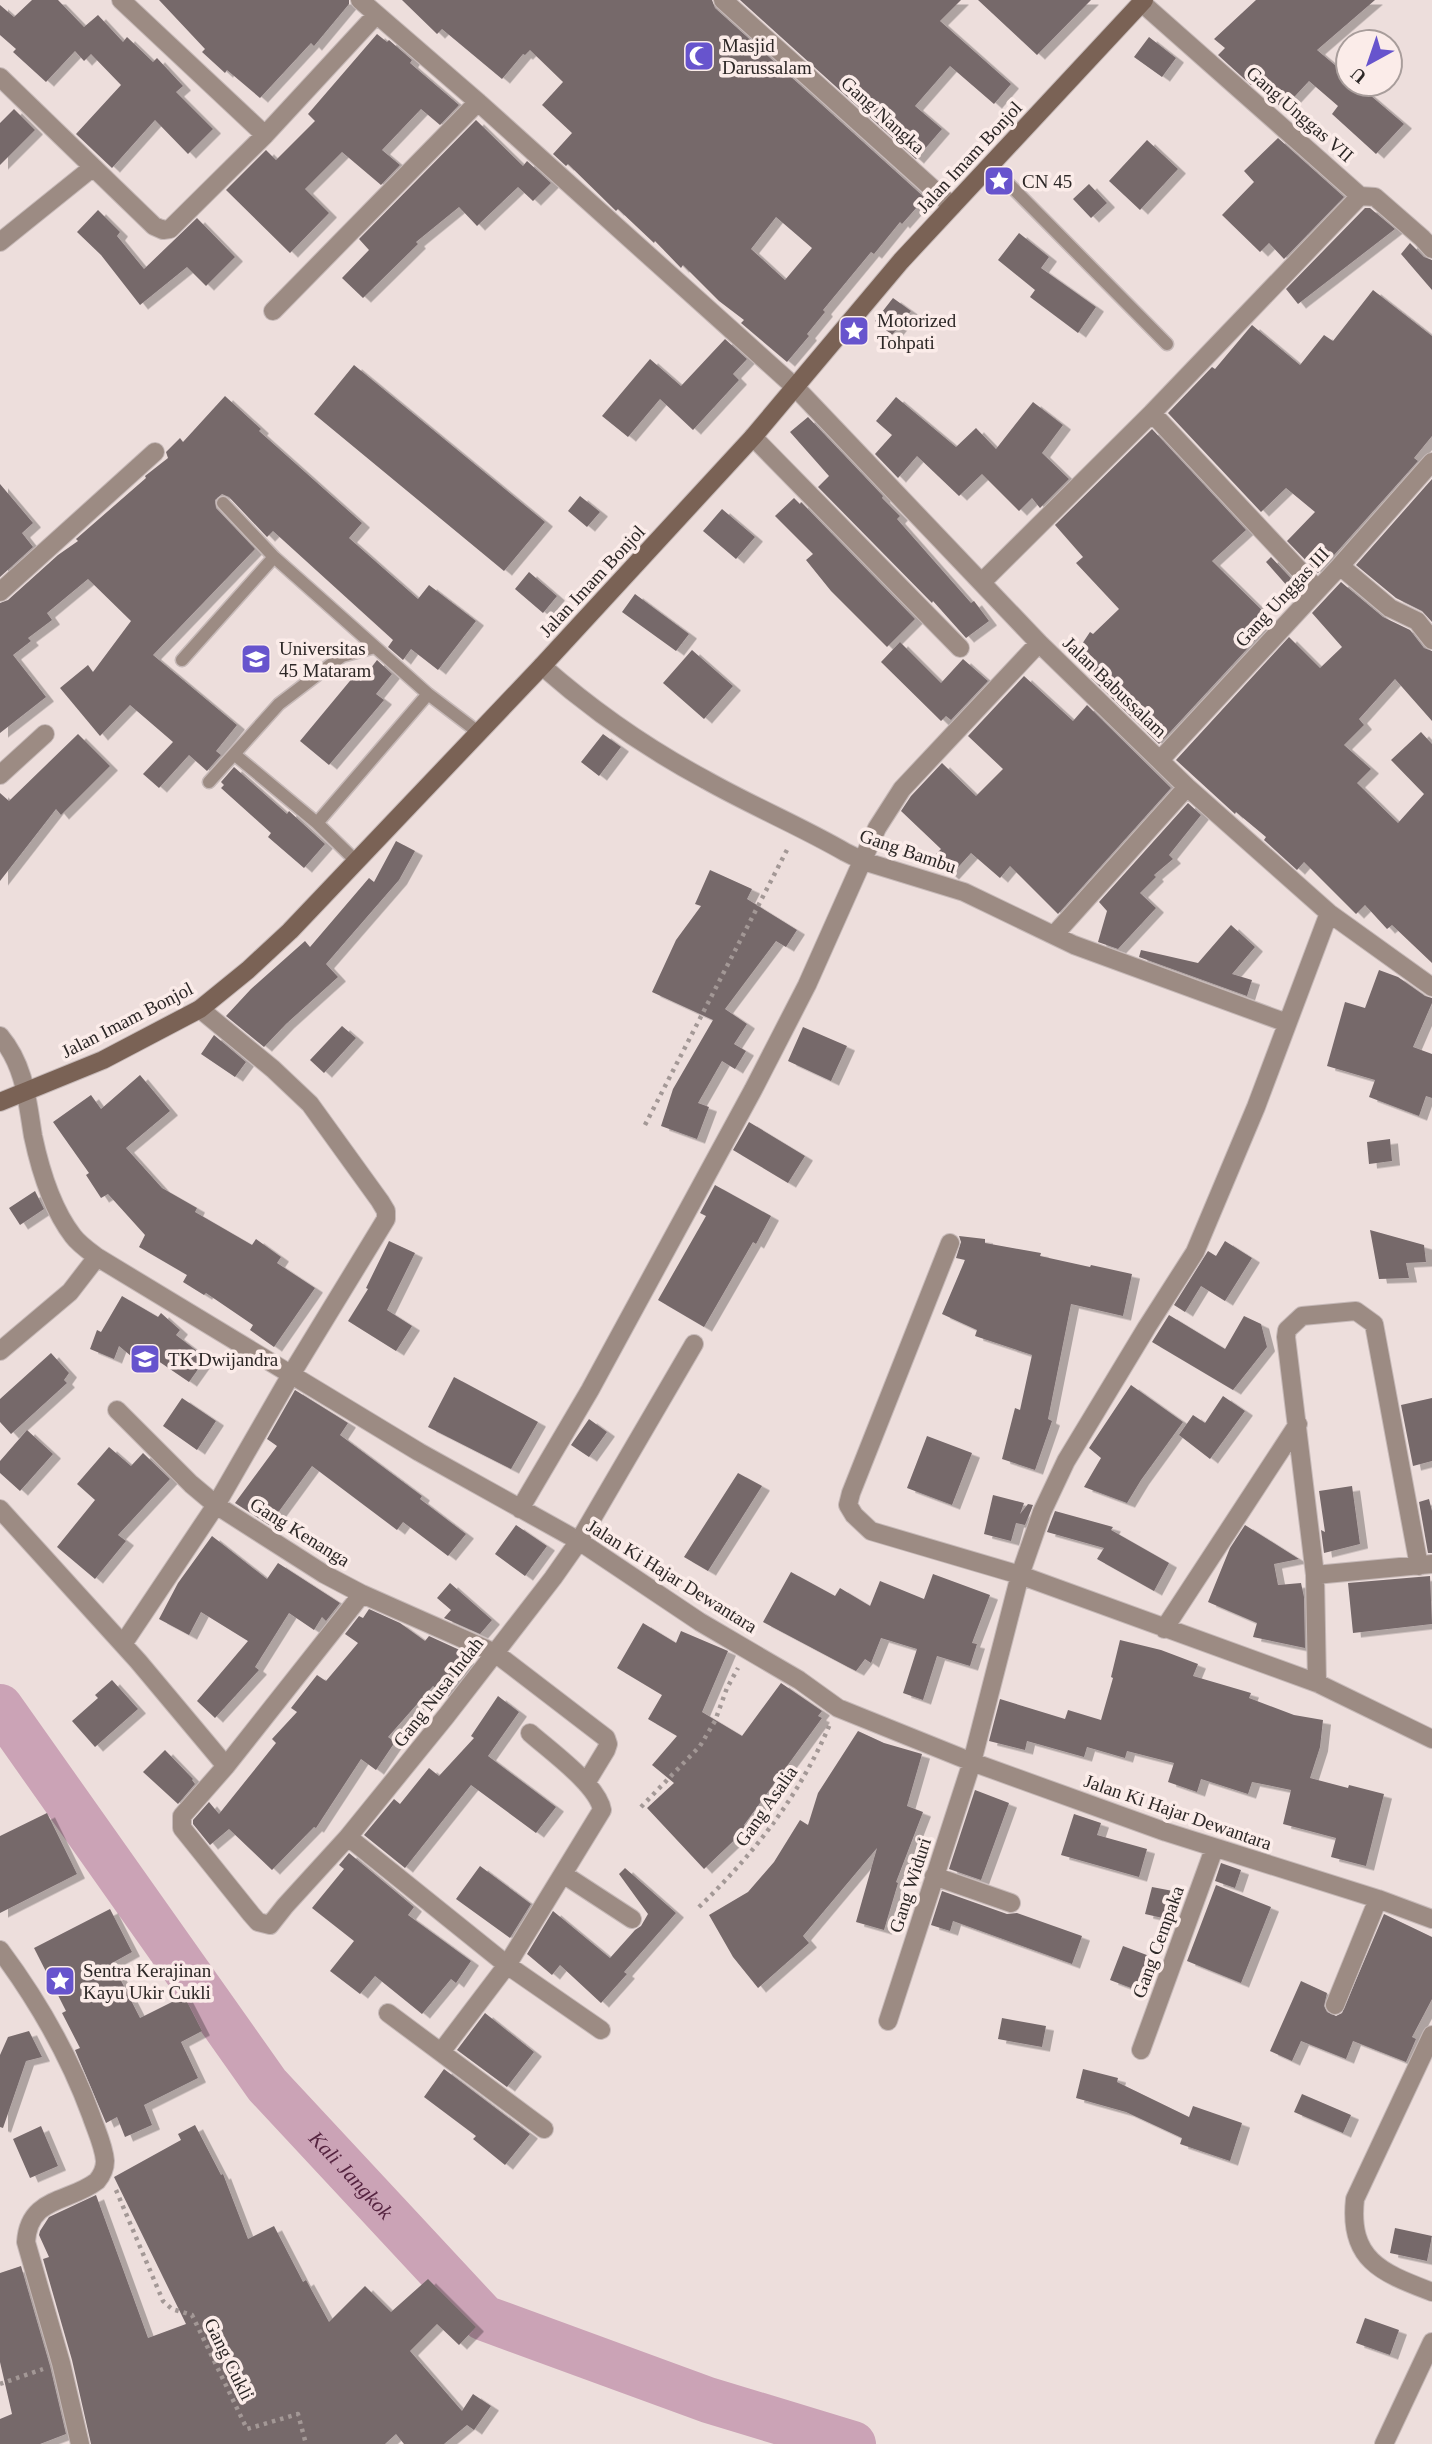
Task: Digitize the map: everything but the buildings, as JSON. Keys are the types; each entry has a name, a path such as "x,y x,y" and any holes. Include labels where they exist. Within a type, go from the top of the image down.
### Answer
{"main road":[{"name":"Jalan Imam Bonjol","path":"0,1101 103,1060 200,1009 265,955 542,666 753,437 901,261 1143,1"}],"street":[{"path":"121,0 265,135"},
{"name":"Jalan Babussalam","path":"360,0 478,102 796,388 1039,643 1187,787 1329,914 1432,987"},
{"name":"Gang Nangka","path":"723,0 952,206"},
{"name":"Gang Unggas VII","path":"1143,1 1360,196 1375,197 1432,250"},
{"path":"0,76 154,226 163,230 170,229 265,135 376,15"},
{"path":"273,311 478,102"},
{"path":"0,242 92,168"},
{"path":"982,583 1152,413 1360,196"},
{"path":"1152,413 1317,589"},
{"path":"753,437 960,648"},
{"path":"0,592 155,453"},
{"name":"Gang Unggas III","path":"1160,760 1340,566 1432,462"},
{"path":"1340,566 1390,608 1417,621 1432,640"},
{"path":"520,1509 597,1378 759,1079 807,985 877,828 902,789 1039,643"},
{"name":"Gang Bambu","path":"542,666 592,707 658,752 715,785 863,860 964,892 1074,945 1287,1023"},
{"path":"0,775 45,734"},
{"path":"1054,935 1187,787"},
{"name":"Gang Widuri","path":"888,2021 972,1762 1020,1575 1042,1512 1066,1461 1195,1252 1251,1119 1329,914"},
{"path":"123,1644 216,1505 292,1373 382,1226 386,1211 310,1104 273,1069 200,1009"},
{"name":"Jalan Ki Hajar Dewantara","path":"0,1036 16,1058 27,1091 33,1137 48,1187 73,1236 97,1258 292,1373 419,1452 579,1541 700,1622 748,1649 838,1707 972,1762 1214,1849 1378,1899 1432,1919"},
{"path":"950,1243 851,1493 848,1505 854,1515 872,1531 1020,1575 1317,1683 1432,1739"},
{"path":"0,1351 70,1292 97,1258"},
{"path":"1315,1576 1425,1564 1374,1324 1356,1311 1302,1316 1287,1330 1315,1576 1317,1683"},
{"name":"Gang Nusa Indah","path":"226,1766 182,1816 182,1828 251,1914 258,1922 267,1926 348,1837 530,1610 579,1541 694,1345"},
{"name":"Gang Kenanga","path":"117,1410 191,1485 216,1505 324,1574 362,1594 495,1653 606,1738 607,1750 586,1783"},
{"path":"1164,1629 1298,1424"},
{"path":"0,1509 123,1644 226,1766 362,1594"},
{"path":"441,2052 507,1965 602,1810 597,1796 586,1783 530,1733"},
{"path":"348,1837 507,1965 601,2030"},
{"name":"Gang Cempaka","path":"1141,2050 1214,1849"},
{"path":"563,1874 632,1919"},
{"path":"934,1876 1010,1903"},
{"path":"1335,2005 1378,1899"},
{"path":"0,1950 50,2025 78,2081 102,2146 105,2163 103,2173 97,2181 40,2208 31,2218 27,2229 26,2242 61,2363 79,2444"},
{"path":"388,2013 544,2129"},
{"path":"1432,2035 1355,2199 1354,2210 1360,2244 1372,2262 1390,2276 1432,2292"},
{"path":"1384,2444 1432,2342"}],"lane":[{"path":"990,165 1167,344"},
{"path":"223,503 274,557 428,694 478,732"},
{"path":"181,660 274,557"},
{"path":"209,782 279,704 342,656 375,647"},
{"path":"317,823 428,694"},
{"path":"234,754 317,823 357,862"}],"path":[{"path":"645,1125 799,826"},
{"path":"641,1807 700,1746 715,1721 727,1688 748,1649"},
{"name":"Gang Asalia","path":"699,1907 724,1883 770,1830 808,1771 838,1707"},
{"name":"Gang Cukli","path":"105,2163 163,2301 172,2309 192,2315 247,2429 298,2414 306,2444"},
{"path":"0,2384 61,2363"}],"waterway":[{"name":"Kali Jangkok","path":"0,1707 267,2085 484,2318 708,2400 853,2444"}],"place":[{"name":"Masjid Darussalam","path":"699,56"},
{"name":"CN 45","path":"999,181"},
{"name":"Motorized Tohpati","path":"854,331"},
{"name":"Universitas 45 Mataram","path":"256,659"},
{"name":"TK Dwijandra","path":"145,1359"},
{"name":"Sentra Kerajinan Kayu Ukir Cukli","path":"60,1981"}]}
